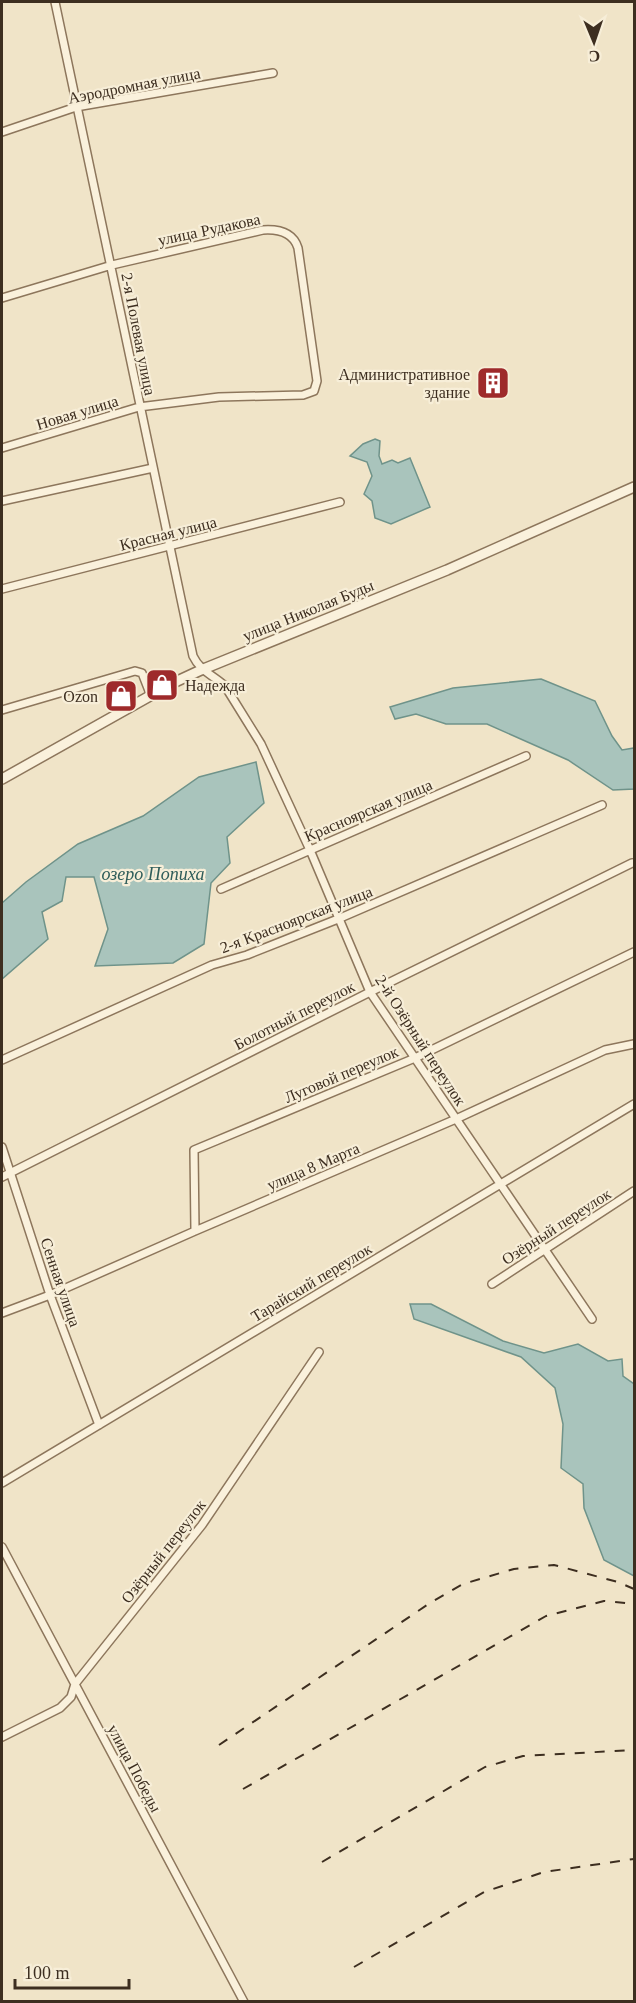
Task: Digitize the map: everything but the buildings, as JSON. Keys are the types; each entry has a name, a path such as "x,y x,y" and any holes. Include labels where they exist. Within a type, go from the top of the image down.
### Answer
{"street":[{"name":"2-я Полевая улица","path":"55,2 193,656 201,670"},
{"name":"Аэродромная улица","path":"2,132 76,107 273,73"},
{"name":"улица Рудакова","path":"2,298 112,265 263,230 273,230 290,235 296,241 298,248 317,381 314,391 303,395"},
{"name":"Новая улица","path":"2,448 139,407 219,397 303,395"},
{"path":"2,501 153,468"},
{"name":"улица Николая Буды","path":"2,779 201,670 447,570 634,487"},
{"name":"Красная улица","path":"2,589 340,502"},
{"path":"2,710 135,670 142,673 151,696"},
{"name":"2-й Озёрный переулок","path":"201,670 217,678 225,686 261,744 310,850 370,992 592,1319"},
{"name":"Красноярская улица","path":"221,889 526,756"},
{"name":"2-я Красноярская улица","path":"2,1060 212,965 247,955 338,920 602,805"},
{"name":"Болотный переулок","path":"2,1177 632,863"},
{"name":"Луговой переулок","path":"195,1231 194,1150 415,1058 634,952"},
{"name":"улица 8 Марта","path":"2,1313 50,1295 456,1119 604,1050 634,1044"},
{"name":"Тарайский переулок","path":"2,1483 634,1104"},
{"name":"Сенная улица","path":"2,1147 50,1295 99,1425"},
{"name":"Озёрный переулок","path":"492,1284 634,1191"},
{"name":"Озёрный переулок","path":"2,1737 60,1708 70,1697 75,1684 202,1525 319,1352"},
{"name":"улица Победы","path":"2,1547 244,2001"}],"water":[{"path":"375,439 380,441 379,456 382,464 392,460 398,463 410,458 430,507 391,524 375,518 372,501 364,494 372,476 367,462 350,456 363,444"},
{"path":"541,679 595,701 612,736 622,750 634,748 634,789 613,790 568,760 487,724 446,724 416,714 395,719 390,707 453,688"},
{"name":"озеро Попиха","path":"256,762 264,803 227,837 230,863 211,883 204,944 173,963 95,966 108,929 94,877 66,877 62,901 42,912 48,939 2,979 2,903 26,882 78,844 143,816 199,777"},
{"path":"410,1304 431,1304 503,1341 544,1353 578,1344 608,1361 622,1359 623,1376 634,1384 634,1576 604,1560 584,1508 583,1484 561,1468 563,1424 555,1388 521,1357 414,1319"}],"railway":[{"path":"219,1745 430,1603 463,1584 514,1569 554,1565 618,1582 634,1589"},
{"path":"243,1789 546,1616 604,1601 634,1604"},
{"path":"322,1862 485,1767 523,1756 634,1750"},
{"path":"354,1967 484,1892 544,1872 634,1859"}],"place":[{"name":"Административное здание","path":"493,383"},
{"name":"Надежда","path":"162,685"},
{"name":"Ozon","path":"121,696"}]}
